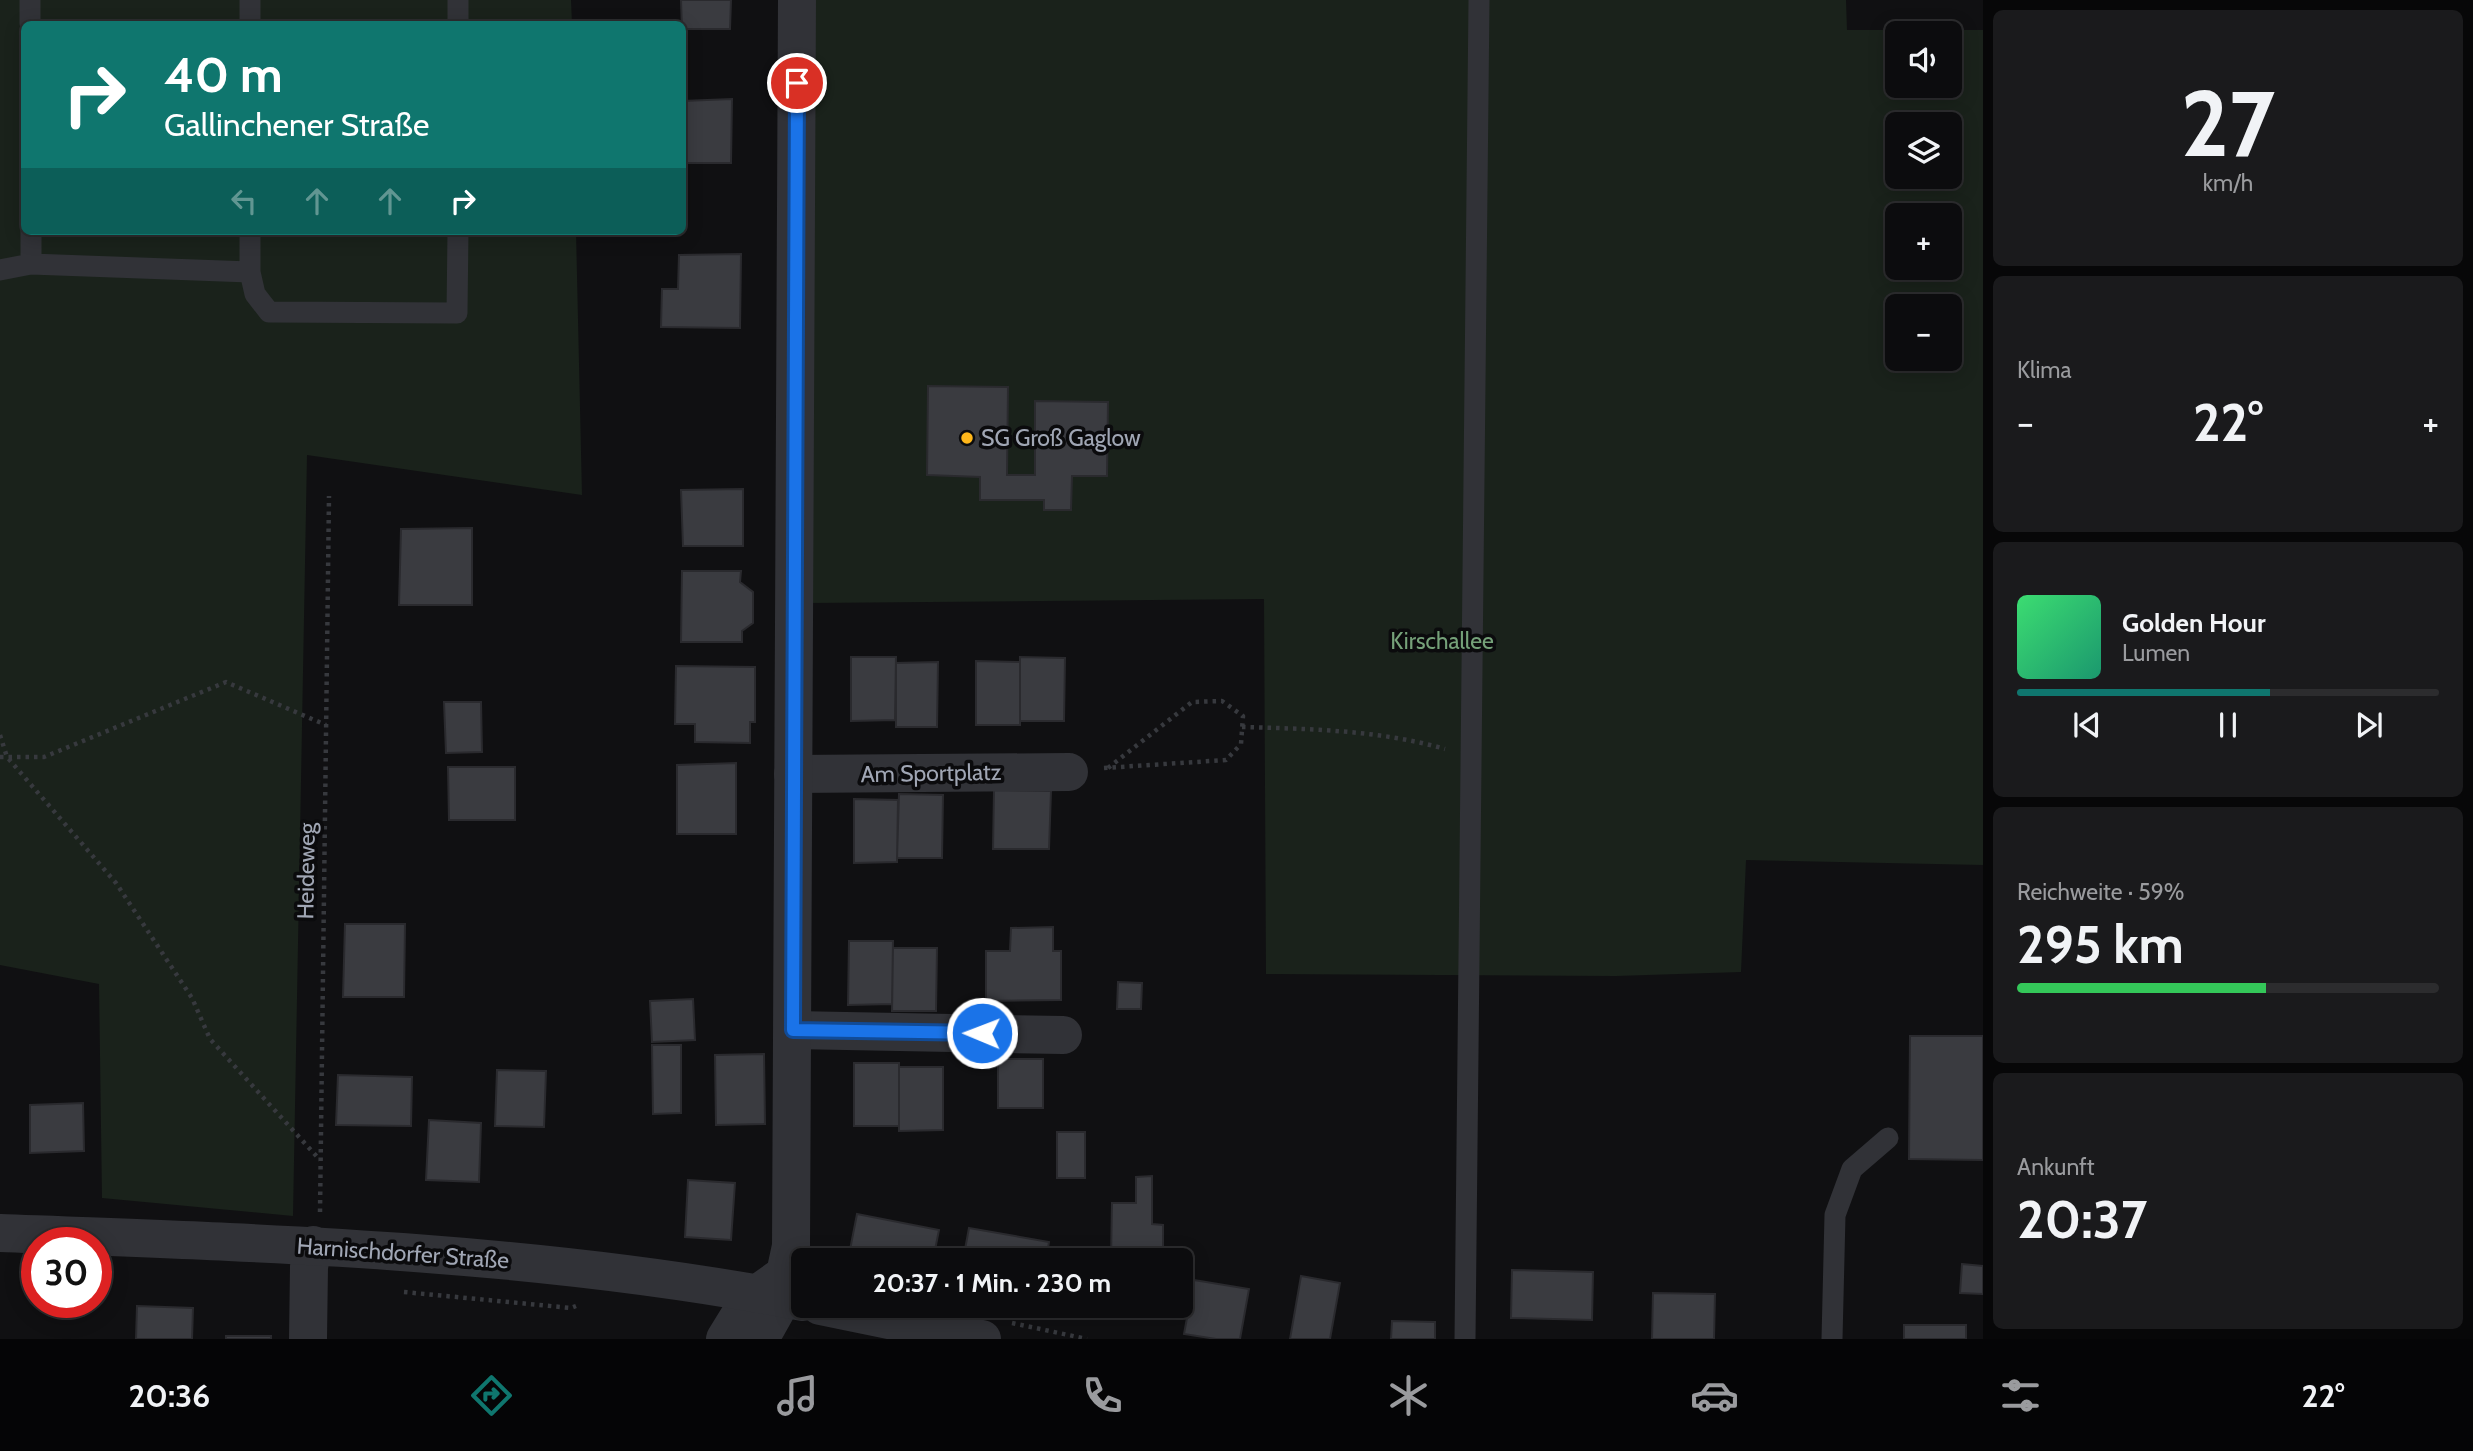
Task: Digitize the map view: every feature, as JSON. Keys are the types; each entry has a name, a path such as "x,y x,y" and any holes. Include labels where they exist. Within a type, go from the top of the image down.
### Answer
{"street":[{"path":"760,1339 783,1287 791,1245 797,0"},
{"name":"Am Sportplatz","path":"793,774 1069,772"},
{"path":"793,1030 1063,1035"},
{"name":"Harnischdorfer Straße","path":"0,1233 313,1245 783,1287"},
{"path":"307,1339 309,1266 313,1245"},
{"path":"725,1339 741,1313 783,1287"},
{"path":"879,1318 982,1339"}],"lane":[{"path":"30,0 30,21"},
{"path":"250,0 250,21"},
{"path":"458,0 458,21"},
{"path":"1465,1339 1479,0"},
{"path":"31,235 32,264"},
{"path":"250,235 250,272 255,294 269,312 457,313 458,235"},
{"path":"0,270 32,264 250,272"},
{"path":"1832,1339 1835,1216 1852,1169 1888,1138"}],"path":[{"name":"Heideweg","path":"313,1245 320,1226 329,496"},
{"path":"0,757 44,757 226,682 326,725"},
{"path":"1069,772 1226,760 1241,744 1243,716 1222,701 1192,702 1108,768"},
{"path":"1242,727 1324,729 1401,737 1471,756"},
{"path":"0,735 7,757 116,883 192,998 210,1039 320,1160"}],"green space":[{"path":"0,0 571,0 572,21 21,21 21,235 576,235 582,495 307,455 293,1216 102,1198 99,984 0,965"},
{"name":"Kirschallee","path":"814,0 1846,0 1847,30 1885,30 1885,98 1962,98 1962,30 1983,30 1983,865 1746,860 1741,972 1616,976 1266,974 1264,599 810,603"}],"building":[{"path":"681,0 731,0 730,29 686,29 686,21 682,21"},
{"path":"732,99 731,163 686,163 686,101"},
{"path":"741,254 740,328 661,327 662,289 678,289 679,255"},
{"name":"SG Groß Gaglow","path":"928,386 1008,387 1007,475 1035,475 1035,401 1108,402 1107,476 1072,476 1071,510 1044,510 1044,500 980,500 980,477 927,475"},
{"path":"743,489 743,546 683,546 681,490"},
{"path":"472,528 472,605 399,605 401,529"},
{"path":"682,571 741,571 740,582 753,592 753,623 742,631 742,642 681,642"},
{"path":"851,657 896,657 895,720 851,721"},
{"path":"1020,657 1065,658 1064,721 1020,721"},
{"path":"976,661 1020,662 1020,725 976,725"},
{"path":"938,662 937,727 896,727 896,663"},
{"path":"676,666 755,667 755,722 750,722 750,743 695,742 695,724 675,724"},
{"path":"444,702 481,702 482,752 446,753"},
{"path":"736,763 736,834 677,834 677,765"},
{"path":"448,767 515,767 515,820 449,820"},
{"path":"994,790 1051,791 1049,849 993,849"},
{"path":"899,794 943,795 942,858 897,858"},
{"path":"854,799 898,800 897,862 854,863"},
{"path":"345,924 405,924 404,997 343,997"},
{"path":"1053,927 1053,951 1061,951 1061,1000 986,1001 986,951 1010,951 1011,928"},
{"path":"849,941 893,941 892,1004 848,1005"},
{"path":"893,948 937,948 936,1011 892,1011"},
{"path":"1118,982 1142,983 1141,1009 1117,1009"},
{"path":"693,999 695,1040 652,1042 650,1001"},
{"path":"1910,1036 1983,1036 1983,1160 1909,1159"},
{"path":"652,1045 681,1045 681,1113 653,1114"},
{"path":"764,1054 765,1124 716,1125 715,1055"},
{"path":"998,1059 1043,1059 1043,1108 998,1108"},
{"path":"854,1063 899,1063 899,1126 854,1126"},
{"path":"899,1067 943,1067 943,1130 899,1131"},
{"path":"497,1070 546,1071 544,1127 495,1126"},
{"path":"338,1075 412,1077 411,1126 336,1125"},
{"path":"83,1103 84,1151 30,1153 30,1105"},
{"path":"429,1120 481,1123 479,1182 426,1180"},
{"path":"1057,1132 1085,1132 1085,1178 1057,1178"},
{"path":"1152,1176 1152,1224 1163,1225 1163,1248 1111,1248 1112,1203 1136,1203 1136,1177"},
{"path":"688,1180 735,1183 731,1240 685,1237"},
{"path":"857,1214 939,1230 935,1248 850,1248"},
{"path":"969,1228 1049,1242 1048,1248 965,1248"},
{"path":"1962,1264 1983,1266 1983,1294 1960,1293"},
{"path":"1512,1270 1593,1272 1592,1320 1511,1318"},
{"path":"1301,1276 1340,1283 1330,1339 1290,1339"},
{"path":"1194,1280 1249,1289 1240,1339 1216,1339 1184,1334 1187,1318 1193,1318"},
{"path":"1653,1293 1715,1294 1714,1339 1652,1339"},
{"path":"137,1306 193,1308 192,1339 136,1339"},
{"path":"1392,1321 1435,1322 1435,1339 1391,1339"},
{"path":"1904,1325 1966,1325 1966,1339 1904,1339"},
{"path":"226,1336 271,1336 271,1339 226,1339"}],"place":[{"name":"SG Groß Gaglow","path":"967,438"}],"route":[{"path":"797,83 793,1030 982,1033"}]}
